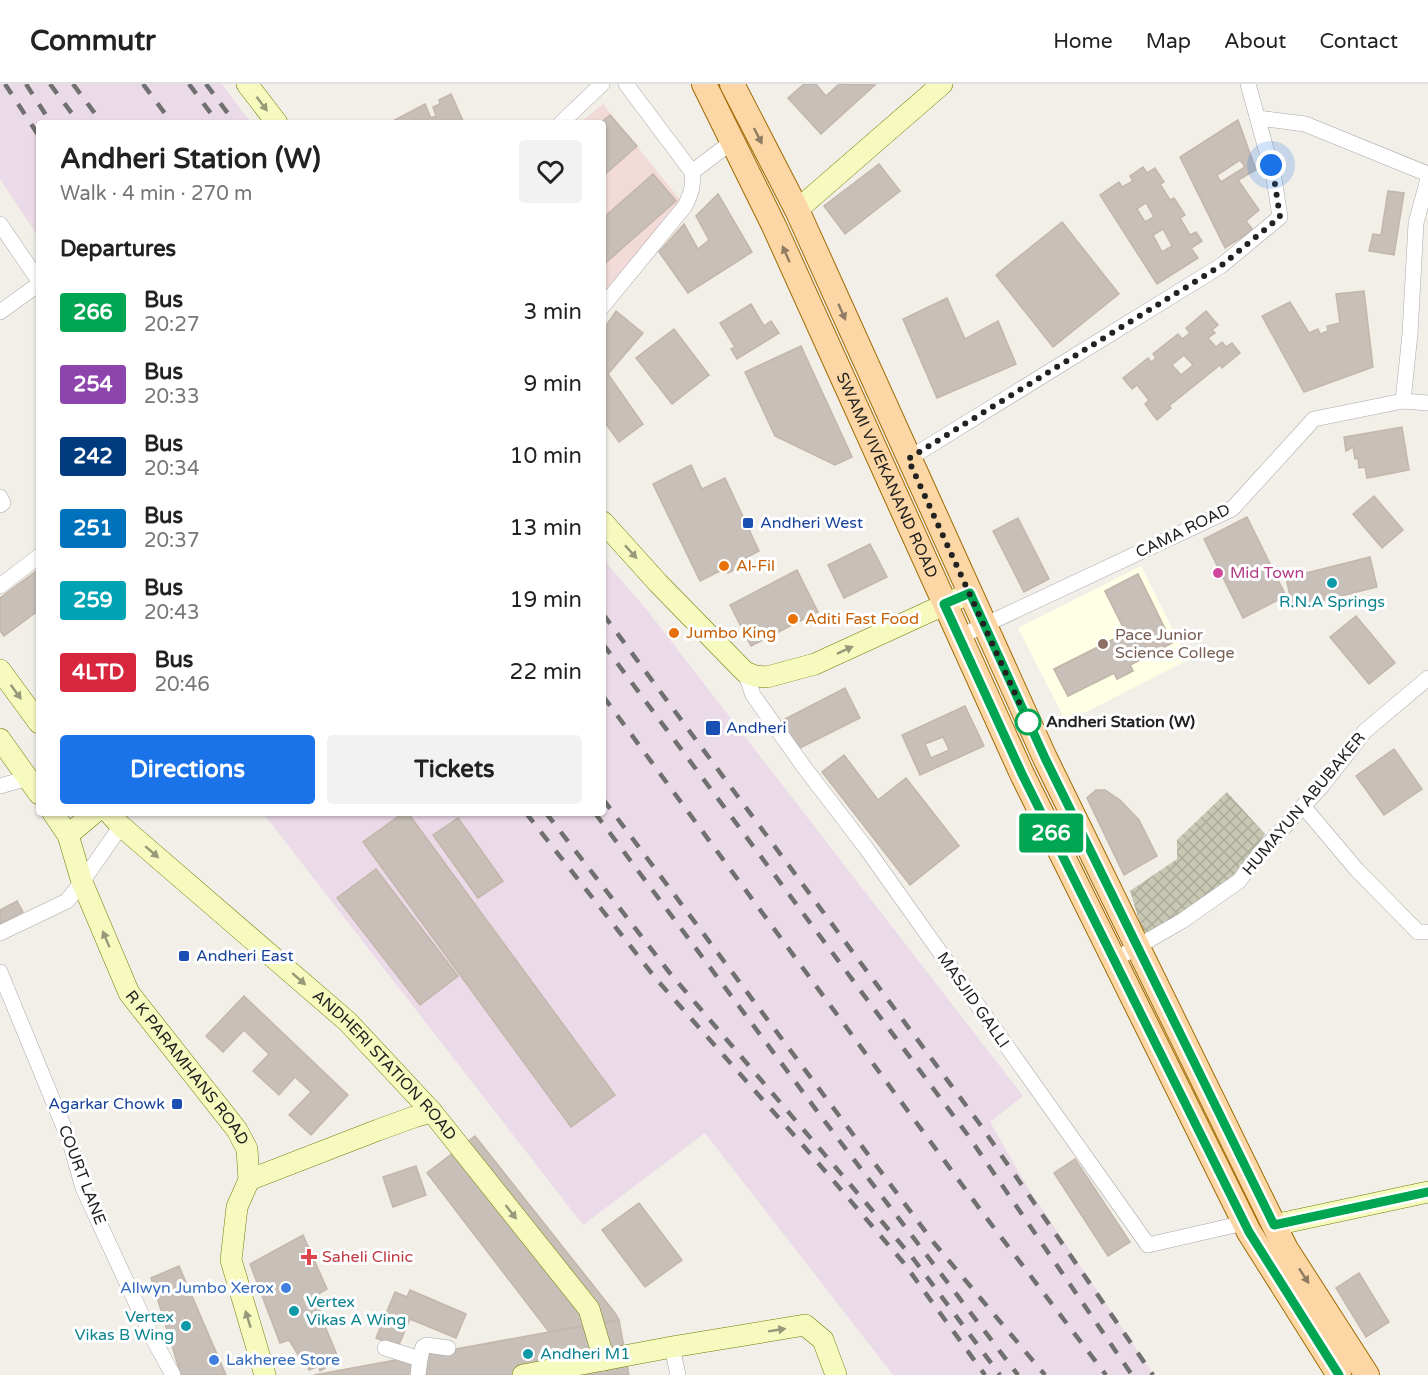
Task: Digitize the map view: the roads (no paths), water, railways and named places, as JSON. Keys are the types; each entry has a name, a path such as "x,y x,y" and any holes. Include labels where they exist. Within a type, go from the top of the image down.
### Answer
{"main road":[{"path":"247,84 275,120"},
{"name":"SWAMI VIVEKANAND ROAD","path":"704,84 774,226 1022,774 1113,960 1249,1232 1339,1375"},
{"name":"SWAMI VIVEKANAND ROAD","path":"732,84 797,210 1045,758 1274,1225 1286,1249 1367,1375"},
{"path":"797,210 942,84"},
{"path":"606,525 658,583 745,672 755,676 767,677 815,664 970,593"},
{"path":"0,670 36,719"},
{"path":"0,738 33,786"},
{"name":"R K PARAMHANS ROAD","path":"54,816 68,835 82,882 129,993 237,1130 247,1149 249,1180 237,1207 231,1260 265,1375"},
{"path":"68,835 90,816"},
{"name":"ANDHERI STATION ROAD","path":"115,819 348,1022 432,1112 589,1309 604,1360"},
{"path":"249,1180 378,1130 432,1112"},
{"path":"1274,1225 1428,1192"},
{"path":"523,1375 805,1325 823,1340 836,1375"}],"street":[{"path":"564,120 602,84"},
{"path":"606,302 685,206 694,185 692,172 626,84"},
{"path":"908,459 1222,265 1280,217 1274,178 1248,84"},
{"path":"1258,118 1305,124 1428,174"},
{"path":"692,172 733,141"},
{"path":"1403,401 1410,334 1416,223 1428,179"},
{"path":"0,224 36,278"},
{"path":"0,312 36,285"},
{"name":"CAMA ROAD","path":"959,637 1232,509 1314,419 1403,401 1428,403"},
{"path":"0,497 3,503 0,505"},
{"path":"0,586 36,558"},
{"name":"MASJID GALLI","path":"745,672 753,695 873,858 1148,1245 1244,1222"},
{"name":"HUMAYUN ABUBAKER","path":"1113,960 1182,921 1239,881 1260,853 1321,786 1365,731 1428,678"},
{"path":"0,786 33,786"},
{"path":"1303,806 1357,870 1418,932 1428,932"},
{"path":"0,933 67,901 82,882 115,819"},
{"name":"COURT LANE","path":"0,972 70,1142 83,1188 152,1337 173,1375"},
{"path":"418,1375 423,1347 427,1345 448,1348"},
{"path":"672,1347 678,1375"},
{"path":"385,1348 420,1359"}],"railway":[{"path":"5,84 36,131"},
{"path":"26,84 49,120"},
{"path":"50,84 77,120"},
{"path":"73,84 100,120"},
{"path":"143,84 170,120"},
{"path":"189,84 216,120"},
{"path":"206,84 233,120"},
{"path":"606,618 979,1123 1153,1375"},
{"path":"606,648 967,1134 1132,1375"},
{"path":"606,700 985,1216 1106,1375"},
{"path":"606,803 934,1243 1045,1375"},
{"path":"528,816 657,980 903,1262 985,1375"},
{"path":"548,816 669,972 912,1257 1000,1375"},
{"path":"597,816 823,1119 1018,1375"}],"place":[{"name":"Andheri West","path":"748,523"},
{"name":"Al-Fil","path":"724,566"},
{"name":"Mid Town","path":"1218,573"},
{"name":"R.N.A Springs","path":"1332,583"},
{"name":"Aditi Fast Food","path":"793,619"},
{"name":"Jumbo King","path":"674,633"},
{"name":"Pace Junior Science College","path":"1103,644"},
{"name":"Andheri Station (W)","path":"1028,722"},
{"name":"Andheri","path":"713,728"},
{"name":"Andheri East","path":"184,956"},
{"name":"Agarkar Chowk","path":"177,1104"},
{"name":"Saheli Clinic","path":"309,1257"},
{"name":"Allwyn Jumbo Xerox","path":"286,1288"},
{"name":"Vertex Vikas A Wing","path":"294,1311"},
{"name":"Vertex Vikas B Wing","path":"186,1326"},
{"name":"Andheri M1","path":"528,1354"},
{"name":"Lakheree Store","path":"214,1360"}]}
